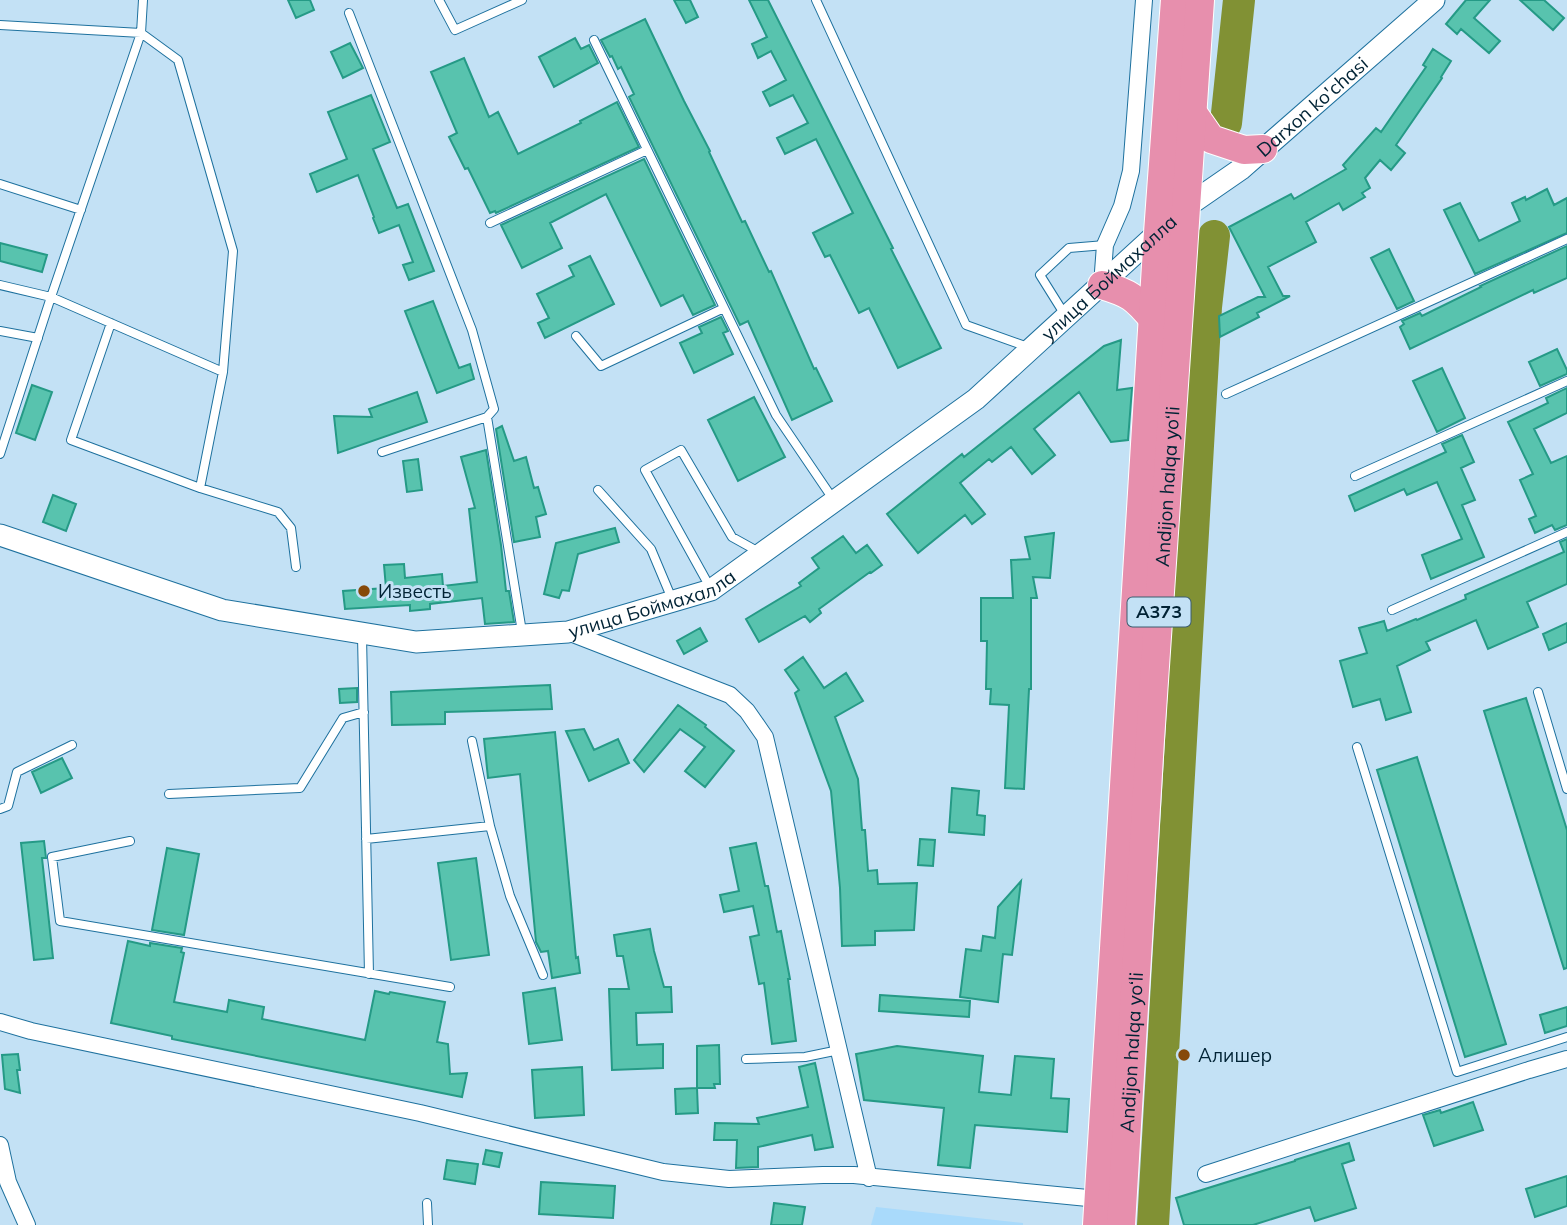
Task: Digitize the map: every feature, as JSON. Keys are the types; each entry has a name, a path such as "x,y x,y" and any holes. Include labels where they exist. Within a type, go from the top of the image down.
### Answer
{"highway":[{"name":"Andijon halqa yo‘li","path":"1097,1212 1175,0"},
{"name":"Andijon halqa yo‘li","path":"1121,1225 1150,740 1200,0"},
{"path":"1193,113 1212,139 1244,150 1263,149"},
{"path":"1102,285 1137,299 1153,319"}],"main road":[{"name":"Darxon ko'chasi","path":"1186,207 1241,169 1434,0"},
{"name":"улица Боймахалла","path":"0,535 222,610 416,642 568,632 711,590 976,399 1186,207"}],"street":[{"path":"1102,285 1105,246 1122,206 1131,171 1144,0"},
{"path":"568,632 730,695 747,711 765,737 869,1178"},
{"path":"0,1022 31,1031 420,1113 663,1172 729,1179 854,1175 1097,1212"},
{"path":"1206,1174 1567,1059"},
{"path":"0,1144 8,1182 27,1225"}],"lane":[{"path":"0,454 141,33 143,0"},
{"path":"439,0 455,30 522,0"},
{"path":"816,0 966,325 1032,349"},
{"path":"349,13 472,330 494,409 486,417 382,452"},
{"path":"0,25 141,33 178,61 233,251 223,372 201,488"},
{"path":"594,40 776,415 835,501"},
{"path":"489,223 647,150"},
{"path":"0,184 81,210"},
{"path":"1226,394 1567,239"},
{"path":"1067,317 1040,275 1069,247 1105,246"},
{"path":"0,285 51,297 223,372"},
{"path":"576,336 601,366 724,308"},
{"path":"111,323 71,440 201,488 278,512 291,528 296,567"},
{"path":"0,331 38,338"},
{"path":"1355,475 1567,381"},
{"path":"486,417 523,635"},
{"path":"711,590 645,470 681,450 732,537 762,554"},
{"path":"598,490 651,549 673,601"},
{"path":"1392,610 1567,532"},
{"path":"362,633 369,974"},
{"path":"1538,692 1567,789"},
{"path":"169,794 300,788 343,718 364,712"},
{"path":"472,741 490,826 510,896 543,975"},
{"path":"0,809 8,806 17,772 72,745"},
{"path":"1357,747 1457,1072 1567,1037"},
{"path":"366,839 490,826"},
{"path":"130,841 52,857 60,921 450,987"},
{"path":"746,1059 805,1057 839,1050"},
{"path":"427,1203 428,1225"}],"shaded area":[{"path":"876,1207 1023,1223 1023,1225 871,1225"}],"building":[{"path":"288,0 310,0 314,10 296,18"},
{"path":"674,0 690,0 698,17 686,23"},
{"path":"749,0 768,0 941,348 898,368 869,308 859,313 830,255 825,257 813,233 853,213 816,139 785,154 777,138 808,123 793,95 770,106 763,92 786,80 771,51 758,58 752,44 767,37"},
{"path":"1466,0 1490,0 1474,18 1500,41 1489,53 1461,29 1457,34 1446,24"},
{"path":"1520,0 1544,0 1564,18 1553,30"},
{"path":"645,19 742,222 745,221 769,272 771,271 814,369 816,368 832,401 792,420 748,321 740,325 629,97 634,94 621,67 618,69 601,40"},
{"path":"575,38 581,49 589,45 598,63 554,87 539,57"},
{"path":"350,43 363,68 343,78 331,52"},
{"path":"1433,49 1451,61 1396,145 1405,153 1391,170 1380,160 1365,178 1370,188 1362,193 1365,197 1343,210 1339,203 1306,222 1316,242 1268,267 1283,296 1290,296 1257,313 1259,317 1220,337 1219,316 1258,297 1265,297 1229,227 1291,194 1294,199 1346,169 1343,165 1376,128 1381,132 1426,67 1423,65"},
{"path":"464,58 489,117 498,112 518,154 617,102 639,147 496,213 490,213 449,137 457,133 431,72"},
{"path":"371,95 390,142 373,149 397,208 408,204 434,271 409,280 403,265 413,262 399,225 379,233 358,175 317,192 310,174 347,159 328,112"},
{"path":"644,159 715,305 693,315 683,295 661,306 606,194 550,223 562,248 522,268 501,225"},
{"path":"1547,189 1554,205 1567,198 1567,233 1475,274 1444,210 1460,203 1479,241 1520,221 1512,203 1525,197 1526,200"},
{"path":"0,243 47,255 42,272 0,261"},
{"path":"1567,246 1567,278 1534,293 1533,290 1410,349 1400,327 1404,324 1402,321 1420,313 1422,316"},
{"path":"1389,249 1414,301 1397,309 1371,258"},
{"path":"590,256 614,304 545,338 538,323 549,318 537,294 574,276 569,266"},
{"path":"433,301 459,368 470,364 474,379 437,393 405,311"},
{"path":"721,317 728,331 723,333 733,354 694,373 680,343 702,333 699,327"},
{"path":"1121,340 1117,390 1132,388 1128,440 1111,442 1079,392 1034,429 1055,455 1032,474 1011,447 992,462 989,459 960,483 985,514 972,524 965,515 918,553 887,514 1104,346"},
{"path":"1557,349 1567,374 1540,386 1529,362"},
{"path":"1442,368 1465,418 1437,432 1413,381"},
{"path":"32,385 52,392 35,440 16,433"},
{"path":"1567,388 1567,413 1534,429 1551,463 1567,456 1567,525 1555,530 1552,525 1535,533 1529,519 1536,516 1520,480 1533,474 1508,422 1548,403 1546,398"},
{"path":"417,392 427,422 338,453 334,416 372,417 369,409"},
{"path":"754,397 785,457 738,481 708,420"},
{"path":"502,426 514,461 526,457 534,488 538,487 546,514 536,517 540,537 514,542 496,429"},
{"path":"1462,435 1474,462 1461,468 1475,500 1462,505 1484,557 1431,579 1422,555 1462,539 1437,482 1407,495 1404,489 1355,511 1349,496 1446,452 1442,444"},
{"path":"486,450 506,591 509,591 514,622 485,624 482,598 430,604 430,609 410,611 410,605 345,609 343,591 386,588 384,565 404,564 405,578 442,574 443,586 477,582 469,509 475,508 461,457"},
{"path":"418,459 422,490 407,492 403,461"},
{"path":"53,495 76,504 66,531 43,522"},
{"path":"615,528 619,542 578,554 569,591 562,590 559,598 544,594 556,543"},
{"path":"1054,533 1050,578 1033,577 1037,598 1031,598 1031,689 1024,789 1005,788 1009,705 990,704 991,689 986,689 987,641 981,641 981,598 1013,598 1011,560 1030,559 1025,537"},
{"path":"843,536 856,553 867,545 882,565 819,609 821,613 810,622 805,616 759,642 746,619 801,586 799,583 819,568 812,558"},
{"path":"1567,539 1567,584 1527,602 1538,627 1488,649 1476,620 1426,642 1430,650 1397,666 1411,712 1386,720 1380,699 1353,707 1340,661 1367,653 1359,628 1384,621 1387,631 1417,620 1466,599 1465,595 1564,552 1560,542"},
{"path":"1567,623 1567,642 1549,650 1543,634"},
{"path":"700,628 707,641 684,654 677,641"},
{"path":"803,657 824,688 846,673 863,701 835,717 858,779 868,871 877,870 878,884 917,883 914,930 875,931 875,945 842,946 840,888 831,791 795,693 799,690 785,670"},
{"path":"550,685 552,709 445,712 445,724 392,725 391,692"},
{"path":"357,688 357,702 340,703 339,689"},
{"path":"1526,698 1567,830 1567,968 1564,969 1484,711"},
{"path":"678,705 706,725 705,727 734,751 705,787 685,771 705,747 680,729 644,772 634,760"},
{"path":"584,729 594,750 618,739 629,763 589,781 566,731"},
{"path":"555,732 576,958 578,957 580,973 552,978 548,951 541,952 536,942 520,774 488,778 484,739"},
{"path":"1417,757 1506,1044 1465,1057 1377,770"},
{"path":"62,758 72,778 41,793 32,772"},
{"path":"952,788 979,791 977,815 985,816 984,835 949,832"},
{"path":"920,839 935,840 933,866 918,865"},
{"path":"44,841 46,858 42,858 53,958 34,960 21,843"},
{"path":"756,843 777,932 781,931 790,979 796,1041 772,1044 764,983 759,984 750,937 759,935 753,906 724,912 720,895 739,891 730,848"},
{"path":"167,848 199,854 184,935 152,930"},
{"path":"476,858 489,955 451,960 438,863"},
{"path":"1021,881 1012,955 1003,954 998,1002 960,997 966,949 981,951 983,936 995,938 998,907"},
{"path":"650,929 664,987 671,987 672,1012 636,1013 637,1045 663,1044 663,1068 612,1070 609,989 629,989 623,956 617,956 614,935"},
{"path":"128,941 150,946 150,943 182,948 181,952 184,953 174,1002 227,1012 229,1000 264,1007 262,1019 365,1040 375,991 445,1002 437,1042 448,1044 450,1074 467,1073 462,1097 172,1039 172,1036 111,1023"},
{"path":"555,988 562,1040 529,1044 523,993"},
{"path":"880,995 970,1001 969,1017 879,1011"},
{"path":"1567,1007 1567,1026 1545,1033 1540,1015"},
{"path":"719,1045 720,1084 714,1084 715,1088 697,1088 697,1046"},
{"path":"897,1046 983,1056 979,1092 1011,1095 1015,1056 1054,1059 1051,1098 1069,1099 1067,1132 975,1125 970,1168 938,1165 944,1108 864,1100 856,1054"},
{"path":"18,1054 20,1093 5,1089 2,1055"},
{"path":"815,1063 833,1147 815,1150 812,1135 758,1147 758,1167 736,1168 737,1140 714,1140 715,1123 759,1124 757,1118 808,1107 799,1067"},
{"path":"582,1067 584,1115 535,1118 532,1070"},
{"path":"697,1088 698,1113 676,1114 675,1089"},
{"path":"1473,1102 1483,1130 1434,1146 1423,1115 1440,1110 1441,1113"},
{"path":"1349,1143 1354,1160 1342,1164 1356,1208 1315,1221 1310,1207 1253,1225 1184,1225 1176,1198"},
{"path":"486,1150 502,1153 499,1167 483,1164"},
{"path":"447,1160 478,1164 475,1184 444,1179"},
{"path":"1567,1176 1567,1206 1535,1217 1526,1189"},
{"path":"541,1182 615,1186 613,1218 539,1214"},
{"path":"774,1203 805,1207 802,1225 771,1225"}],"waterway":[{"path":"1226,123 1239,0"},
{"path":"1153,1225 1206,307 1214,236"}],"place":[{"name":"Известь","path":"364,591"},
{"name":"Алишер","path":"1184,1055"}]}
